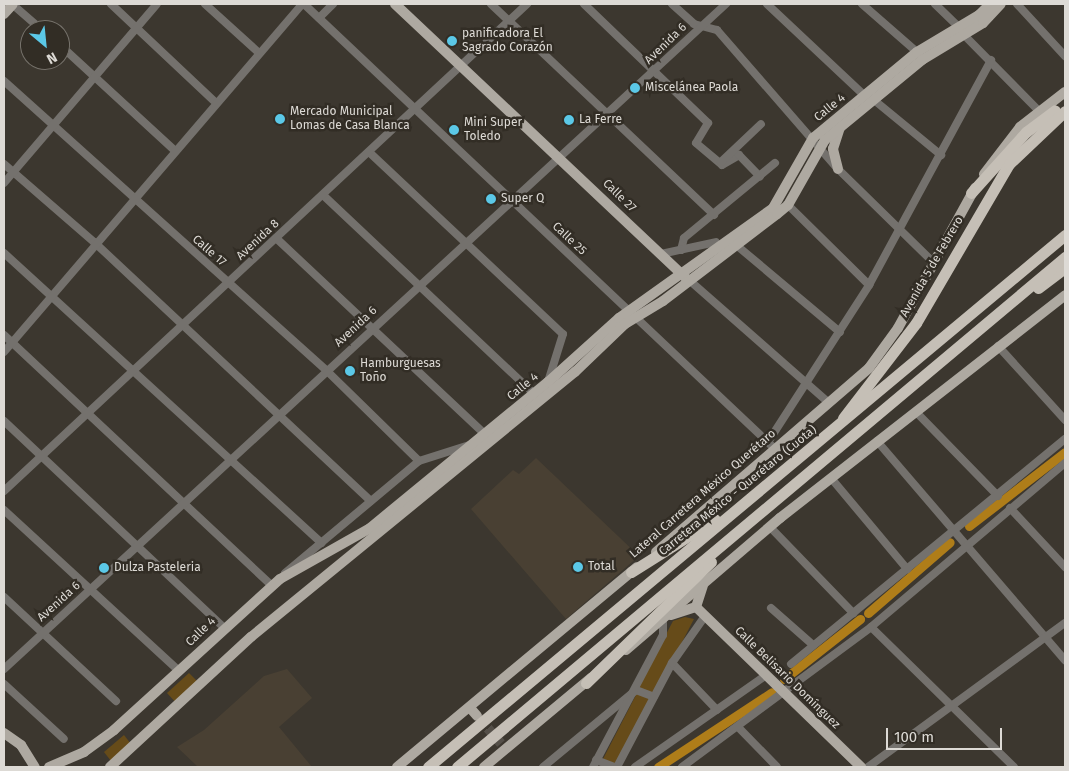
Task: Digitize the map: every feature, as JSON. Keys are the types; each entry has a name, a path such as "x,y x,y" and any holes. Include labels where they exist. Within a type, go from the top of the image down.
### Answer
{"highway":[{"path":"971,193 1026,132 1065,105"},
{"name":"Avenida 5 de Febrero","path":"824,440 916,323 1009,164 1065,111"},
{"name":"Carretera México - Querétaro (Cuota)","path":"428,767 734,509 824,440 1065,235"},
{"path":"458,767 748,522 1011,305 1065,257"},
{"path":"1011,305 1065,268"},
{"path":"631,572 734,509"},
{"path":"586,682 748,522"},
{"path":"419,767 449,749"}],"main road":[{"path":"4,14 13,4"},
{"name":"Calle 27","path":"395,4 562,159 686,278"},
{"name":"Calle 4","path":"686,278 773,208 816,142 870,98 962,31 990,4"},
{"name":"Calle 4","path":"49,767 96,744 276,582 370,528 632,315 788,205 816,142 841,128 917,52 983,23 1001,4"},
{"name":"Lateral Carretera México Querétaro","path":"398,767 474,712 771,446 829,403 869,368 898,328 971,193 1020,126 1038,110 1065,92"},
{"path":"838,169 833,149 841,128"},
{"path":"484,767 504,746 666,618 770,527 1065,295"},
{"name":"Calle 4","path":"110,767 250,637 396,522 442,478 491,442 632,315"},
{"path":"666,618 696,607 703,586"},
{"name":"Calle Belisario Domínguez","path":"696,607 784,695 861,767"},
{"path":"4,733 21,745 35,767"}],"street":[{"path":"13,4 31,20"},
{"path":"111,4 137,26 214,101"},
{"path":"4,184 52,124 157,4"},
{"path":"205,4 258,52"},
{"path":"4,352 94,242 214,101 303,4"},
{"name":"Calle 25","path":"303,4 771,446"},
{"path":"320,18 333,4"},
{"path":"491,4 714,215"},
{"name":"Avenida 8","path":"4,491 527,4"},
{"path":"584,4 708,123 696,141 719,163 724,165 739,155 760,177"},
{"path":"672,4 694,24 717,30 838,169 934,263"},
{"name":"Avenida 6","path":"4,669 419,283 514,202 610,115 726,4"},
{"path":"767,4 870,98 941,155"},
{"path":"862,4 917,52"},
{"path":"935,4 1038,110"},
{"path":"1017,4 1065,56"},
{"path":"70,54 173,150"},
{"path":"771,446 869,285 991,60"},
{"name":"Calle 17","path":"4,81 132,198 326,370 419,460"},
{"path":"719,163 761,124"},
{"path":"369,152 465,245 563,334 548,382"},
{"path":"681,250 684,238 775,163"},
{"path":"4,164 94,242 371,501"},
{"path":"323,195 419,283 534,394"},
{"path":"788,205 869,285"},
{"path":"276,238 485,434"},
{"path":"661,254 716,242"},
{"path":"735,244 840,332"},
{"path":"4,253 53,294 232,457 322,543"},
{"name":"Calle 27","path":"686,278 829,403"},
{"path":"4,335 184,502 276,582 419,460 474,444"},
{"path":"998,346 1065,420"},
{"path":"916,413 998,496"},
{"path":"4,421 223,628"},
{"path":"791,664 998,496 1065,439"},
{"path":"877,441 1065,660"},
{"path":"682,767 693,764 784,695 870,626 1065,463"},
{"path":"831,478 907,569"},
{"path":"1010,508 1065,567"},
{"path":"4,510 89,591 178,670"},
{"path":"770,527 854,613"},
{"path":"4,597 116,701"},
{"path":"770,608 813,645"},
{"path":"666,618 663,635 636,690 595,764 616,767 672,663 705,616"},
{"path":"868,767 1065,623"},
{"path":"870,626 1014,767"},
{"path":"672,663 717,710"},
{"path":"635,767 765,676"},
{"path":"4,684 64,740"},
{"path":"636,690 654,698"},
{"path":"543,767 636,690"},
{"path":"739,728 777,767"}],"shaded area":[{"path":"536,458 639,556 566,619 471,509 513,470 519,474"},
{"path":"685,617 694,619 654,696 638,688 673,621"},
{"path":"287,669 312,698 279,727 312,767 198,767 177,747 204,730 264,676"},
{"path":"189,673 200,684 178,705 167,693"},
{"path":"637,693 650,699 615,765 603,759"},
{"path":"124,735 131,744 111,761 104,752"}],"waterway":[{"path":"969,526 1065,452"},
{"path":"868,613 950,542"},
{"path":"784,679 860,619"},
{"path":"658,767 772,692"}],"tunnel":[{"path":"478,717 501,743"}],"place":[{"name":"panificadora El Sagrado Corazón","path":"452,41"},
{"name":"Miscelánea Paola","path":"635,88"},
{"name":"Mercado Municipal Lomas de Casa Blanca","path":"280,119"},
{"name":"La Ferre","path":"569,120"},
{"name":"Mini Super Toledo","path":"454,130"},
{"name":"Super Q","path":"491,199"},
{"name":"Hamburguesas Toño","path":"350,371"},
{"name":"Total","path":"578,567"},
{"name":"Dulza Pasteleria","path":"104,568"}]}
